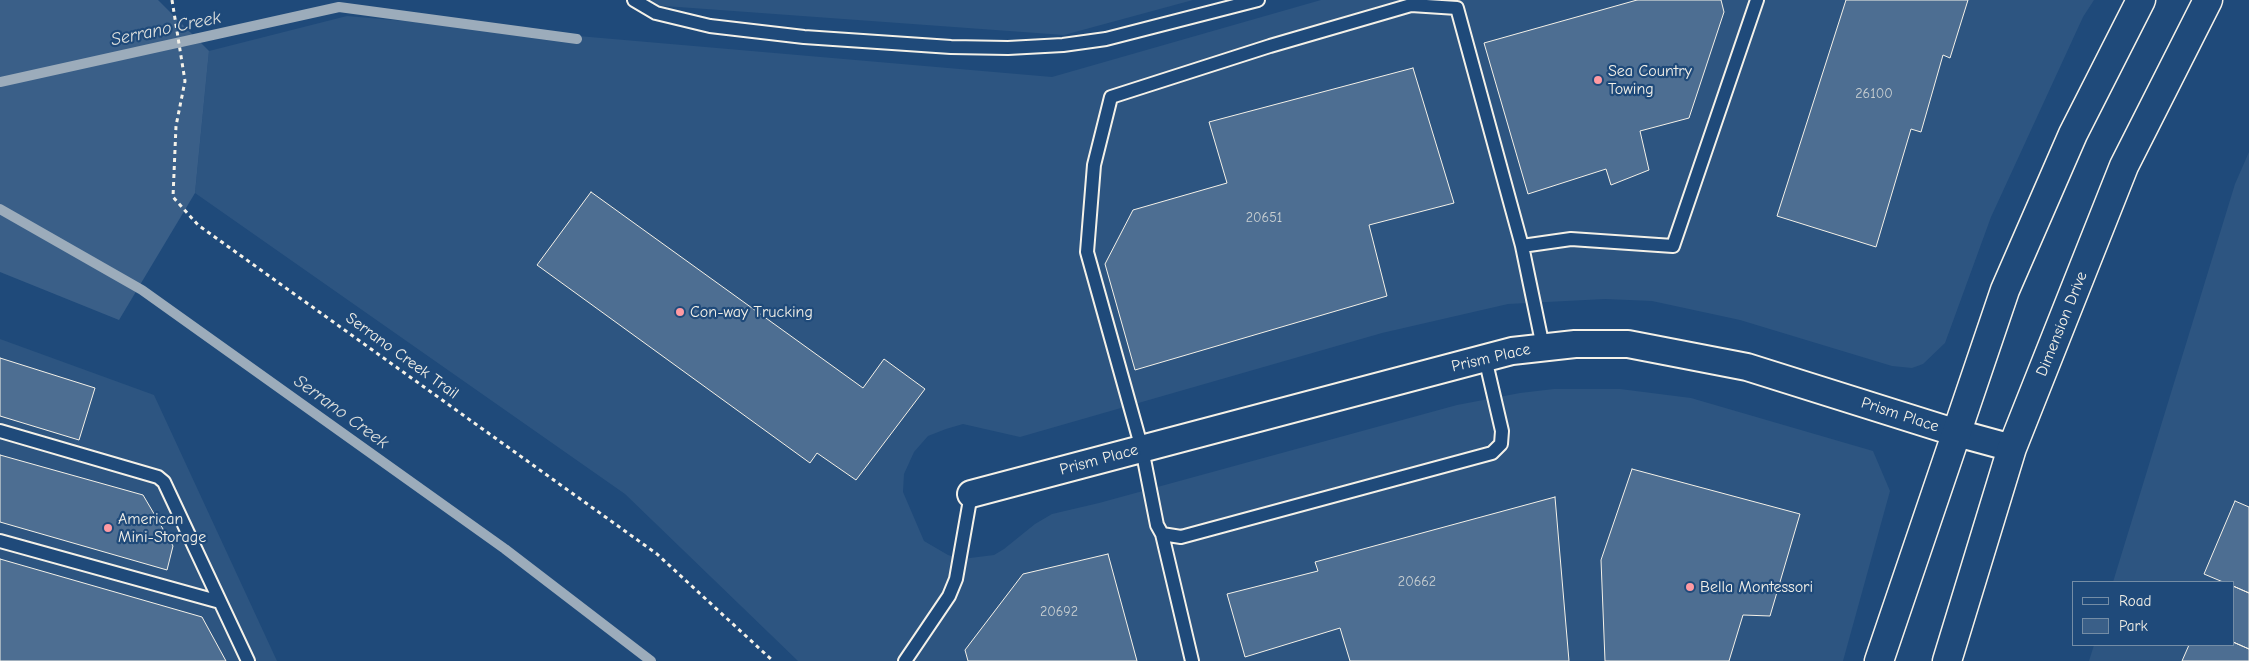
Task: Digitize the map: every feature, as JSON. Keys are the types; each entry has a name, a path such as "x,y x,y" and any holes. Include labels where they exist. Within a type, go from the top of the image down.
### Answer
{"main road":[{"path":"1879,661 2005,290 2073,134 2141,0"},
{"name":"Dimension Drive","path":"1947,661 2012,448 2053,349 2124,166 2208,0"}],"street":[{"name":"Prism Place","path":"971,494 1512,351 1575,344 1628,344 1747,367 1957,434 2012,448"}],"lane":[{"path":"634,0 656,14 710,26 804,37 951,47 1008,48 1063,45 1106,39 1258,0"},
{"path":"1522,246 1571,239 1673,246 1756,0"},
{"path":"1192,661 1162,534 1158,525 1142,449 1087,252 1094,165 1111,97 1270,46 1411,6 1457,8 1522,246 1543,347"},
{"path":"1162,534 1182,537 1492,453 1500,444 1502,431 1484,358"},
{"path":"0,431 158,477 164,482 248,661"},
{"path":"905,661 949,596 956,579 971,494"},
{"path":"0,541 220,602"}],"path":[{"name":"Serrano Creek Trail","path":"173,0 185,81 176,126 173,197 198,225 657,554 772,661"}],"shaded area":[{"path":"636,0 1193,0 1064,35 637,4"},
{"path":"1321,0 2094,0 2083,17 1991,217 1945,343 1923,364 1912,368 1892,366 1740,320 1652,301 1605,299 1508,304 1382,333 1020,437 963,424 928,436 914,452 904,474 903,492 924,541 948,555 962,559 994,555 1035,524 1052,514 1099,503 1457,405 1520,393 1554,389 1620,389 1691,398 1873,451 1890,491 1843,661 798,661 625,494 195,193 209,51 347,16 1052,77"},
{"path":"2249,152 2249,661 2089,661 2094,646 2234,646 2234,581 2113,581 2235,184"},
{"name":"American Mini-Storage","path":"0,339 154,395 277,661 0,661"}],"green space":[{"path":"0,0 158,0 209,51 195,193 119,320 0,272"}],"building":[{"name":"Sea Country Towing","path":"1637,0 1721,0 1724,12 1689,118 1640,131 1649,170 1611,185 1606,169 1528,194 1484,43"},
{"path":"1846,0 1968,0 1950,58 1943,55 1921,132 1911,129 1876,247 1777,216"},
{"path":"1413,68 1454,203 1369,225 1387,296 1135,370 1105,264 1133,210 1227,183 1209,122"},
{"name":"Con-way Trucking","path":"591,192 863,388 884,359 925,389 856,480 817,453 810,463 537,265"},
{"path":"0,358 95,388 79,440 0,416"},
{"path":"0,455 143,495 173,546 167,570 0,522"},
{"name":"Bella Montessori","path":"1632,469 1800,514 1770,616 1743,615 1729,661 1605,661 1601,560"},
{"path":"1555,497 1569,661 1350,661 1340,628 1245,657 1227,594 1318,571 1315,562"},
{"path":"2235,501 2249,507 2249,593 2234,586 2234,581 2221,581 2204,574"},
{"path":"1108,554 1137,661 968,661 965,650 1023,574"},
{"path":"0,559 202,617 226,661 0,661"},
{"path":"2234,586 2249,593 2249,649 2234,642"},
{"path":"2234,642 2249,649 2249,661 2182,661 2189,646 2234,646"}],"waterway":[{"name":"Serrano Creek","path":"0,82 339,7 577,39"},
{"name":"Serrano Creek","path":"0,209 142,290 505,549 651,661"}],"place":[{"name":"Sea Country Towing","path":"1598,80"},
{"name":"Con-way Trucking","path":"680,312"},
{"name":"American Mini-Storage","path":"108,528"},
{"name":"Bella Montessori","path":"1690,587"}]}
